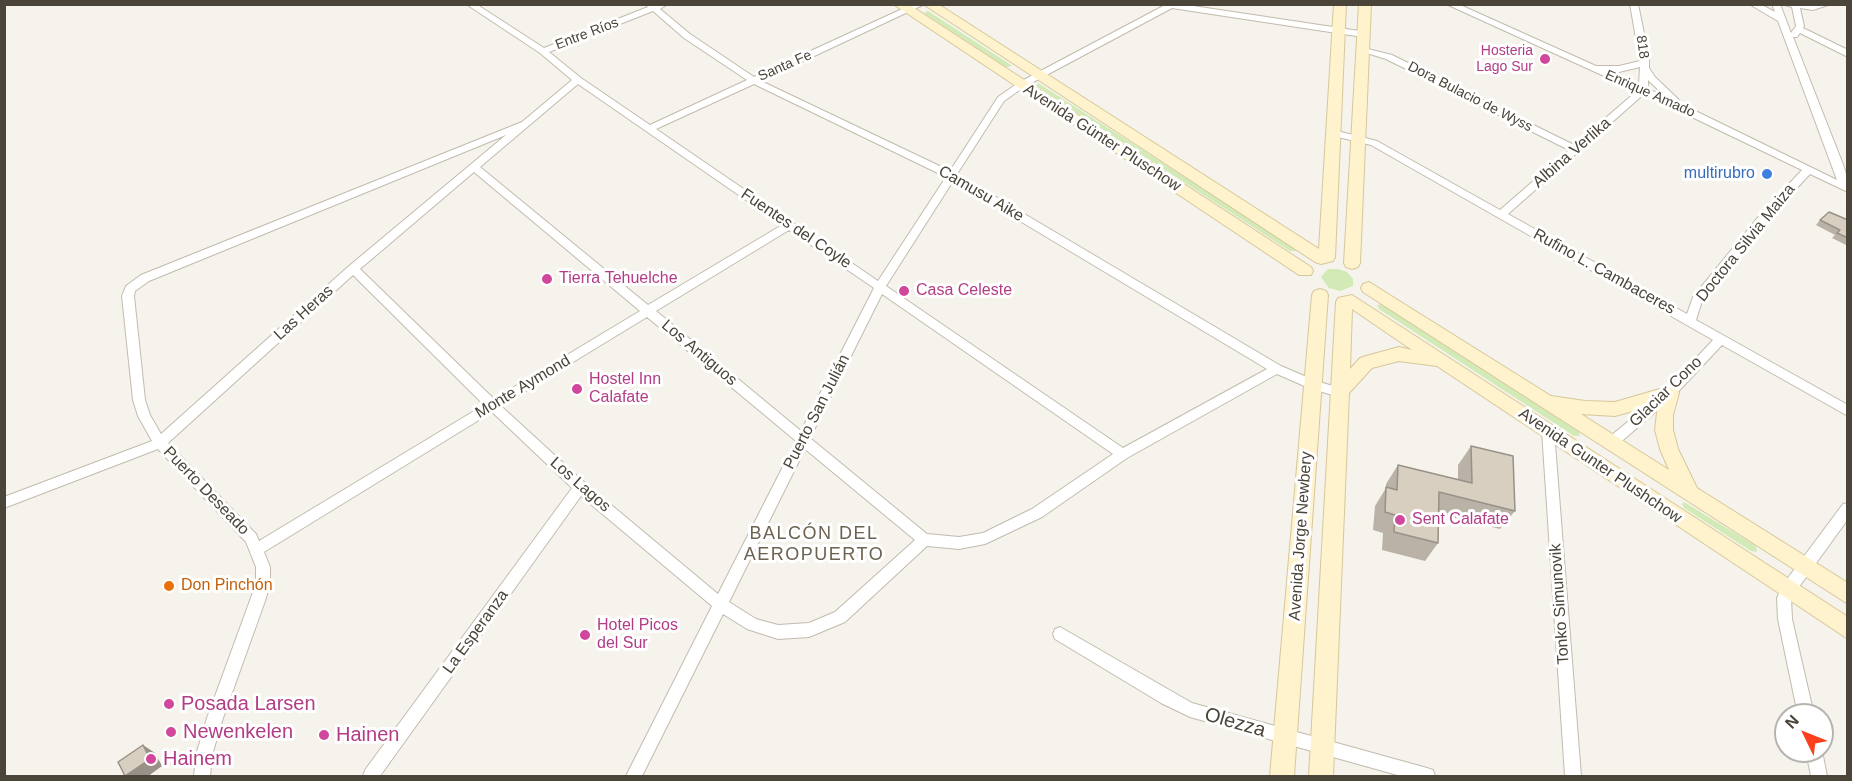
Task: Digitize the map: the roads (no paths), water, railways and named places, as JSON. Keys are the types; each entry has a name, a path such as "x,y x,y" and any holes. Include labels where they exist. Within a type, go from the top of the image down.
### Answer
{"street":[{"name":"Fuentes del Coyle","path":"470,4 543,51 578,80 1123,454"},
{"name":"Avenida Günter Pluschow","path":"929,4 1324,258"},
{"path":"1324,258 1340,4"},
{"path":"1352,263 1365,4"},
{"name":"Enrique Amado","path":"1450,4 1689,111 1846,188"},
{"name":"818","path":"1634,4 1644,65 1643,91"},
{"path":"1753,4 1781,19"},
{"path":"1776,4 1846,188"},
{"path":"1792,5 1819,7 1827,4"},
{"name":"Puerto San Julián","path":"634,777 880,287 1000,99 1021,85 1174,5"},
{"path":"1174,5 1364,34"},
{"path":"1789,40 1800,30 1800,21 1792,5"},
{"name":"Entre Ríos","path":"543,51 655,6"},
{"name":"Camusu Aike","path":"655,6 687,36 754,81 951,175 1277,369 1313,385 1339,392"},
{"name":"Avenida Günter Pluschow","path":"910,6 1021,85 1305,271"},
{"name":"Santa Fe","path":"649,129 910,6"},
{"path":"1800,30 1848,54"},
{"name":"Dora Bulacio de Wyss","path":"1363,49 1389,57 1576,150"},
{"path":"1589,67 1619,69 1644,65 1664,93 1689,111"},
{"name":"Las Heras","path":"4,503 160,443 353,269 578,80"},
{"name":"Albina Verlika","path":"1501,214 1643,91"},
{"name":"Puerto Deseado","path":"202,777 204,755 215,718 263,584 263,567 257,549 240,525 160,443 144,416 139,400 128,296 130,289 145,278 523,125"},
{"name":"Rufino L. Cambaceres","path":"1333,133 1374,143 1848,411"},
{"name":"Los Antiguos","path":"474,166 924,540"},
{"name":"Doctora Silvia Maiza","path":"1690,321 1697,300 1764,217 1809,170"},
{"name":"Monte Aymond","path":"257,549 789,225"},
{"path":"1324,258 1352,263 1366,274 1370,288 1364,297 1348,302 1320,296 1307,284 1305,271 1312,262 1324,258"},
{"name":"Los Lagos","path":"353,269 493,406 580,487 720,604 752,624 778,632 809,630 840,616 924,540"},
{"name":"Avenida Gunter Plushchow","path":"1370,288 1848,596"},
{"name":"Avenida Jorge Newbery","path":"1282,777 1320,296"},
{"name":"Avenida Gunter Plushchow","path":"1348,302 1848,629"},
{"name":"Avenida Jorge Newbery","path":"1321,777 1339,392 1348,302"},
{"name":"Glaciar Cono","path":"1611,443 1670,393 1720,340"},
{"path":"1339,392 1366,363 1399,354 1443,362"},
{"path":"924,540 959,543 985,538 1037,513 1123,454 1277,369"},
{"path":"1542,399 1585,408 1615,409 1670,393"},
{"path":"1670,393 1664,415 1664,430 1669,449 1689,494"},
{"name":"Tonko Simunovik","path":"1548,431 1573,777"},
{"path":"1594,462 1590,455 1596,445 1611,443"},
{"path":"1647,498 1660,500 1668,496 1671,488 1665,478"},
{"name":"La Esperanza","path":"371,777 580,487"},
{"path":"1803,703 1784,612 1787,590 1848,508"},
{"name":"Olezza","path":"1060,634 1190,710 1426,777"}],"place":[{"name":"Hosteria Lago Sur","path":"1545,59"},
{"name":"multirubro","path":"1767,174"},
{"name":"Tierra Tehuelche","path":"547,279"},
{"name":"Casa Celeste","path":"904,291"},
{"name":"Hostel Inn Calafate","path":"577,389"},
{"name":"Sent Calafate","path":"1400,520"},
{"name":"Don Pinchón","path":"169,586"},
{"name":"Hotel Picos del Sur","path":"585,635"},
{"name":"Posada Larsen","path":"169,704"},
{"name":"Newenkelen","path":"171,732"},
{"name":"Hainen","path":"324,735"},
{"name":"Hainem","path":"151,759"}],"district":[{"name":"BALCÓN DEL AEROPUERTO","path":"814,544"}]}
